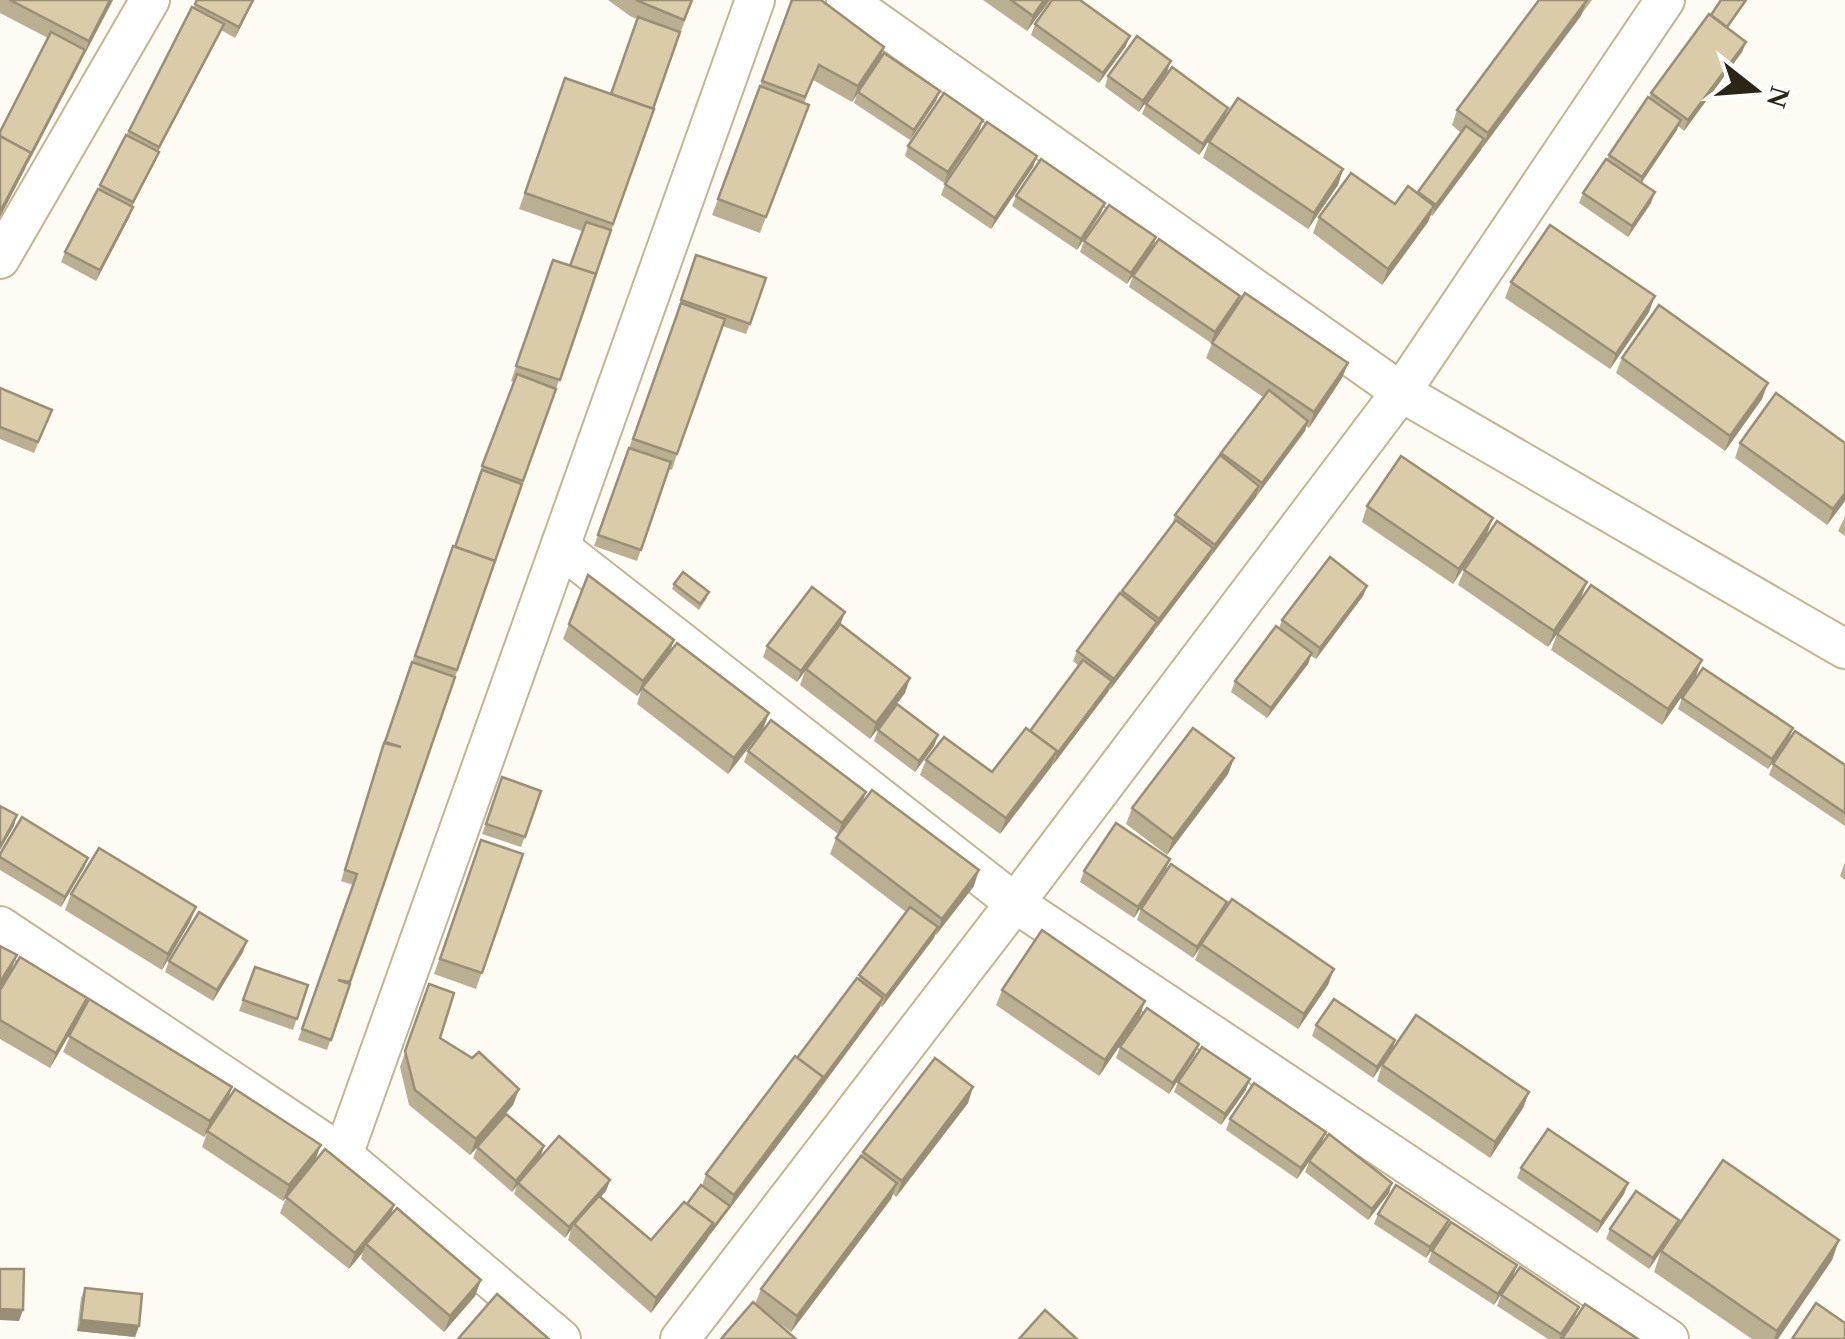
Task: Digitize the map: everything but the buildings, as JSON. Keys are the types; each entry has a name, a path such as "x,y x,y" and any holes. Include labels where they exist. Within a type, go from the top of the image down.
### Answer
{"street":[{"path":"0,259 150,0"},
{"path":"343,1155 755,0"},
{"path":"846,0 1401,392 1845,650"},
{"path":"680,1339 1401,392 1664,0"},
{"path":"561,548 1015,903 1669,1339"},
{"path":"0,926 343,1155 560,1339"}]}
